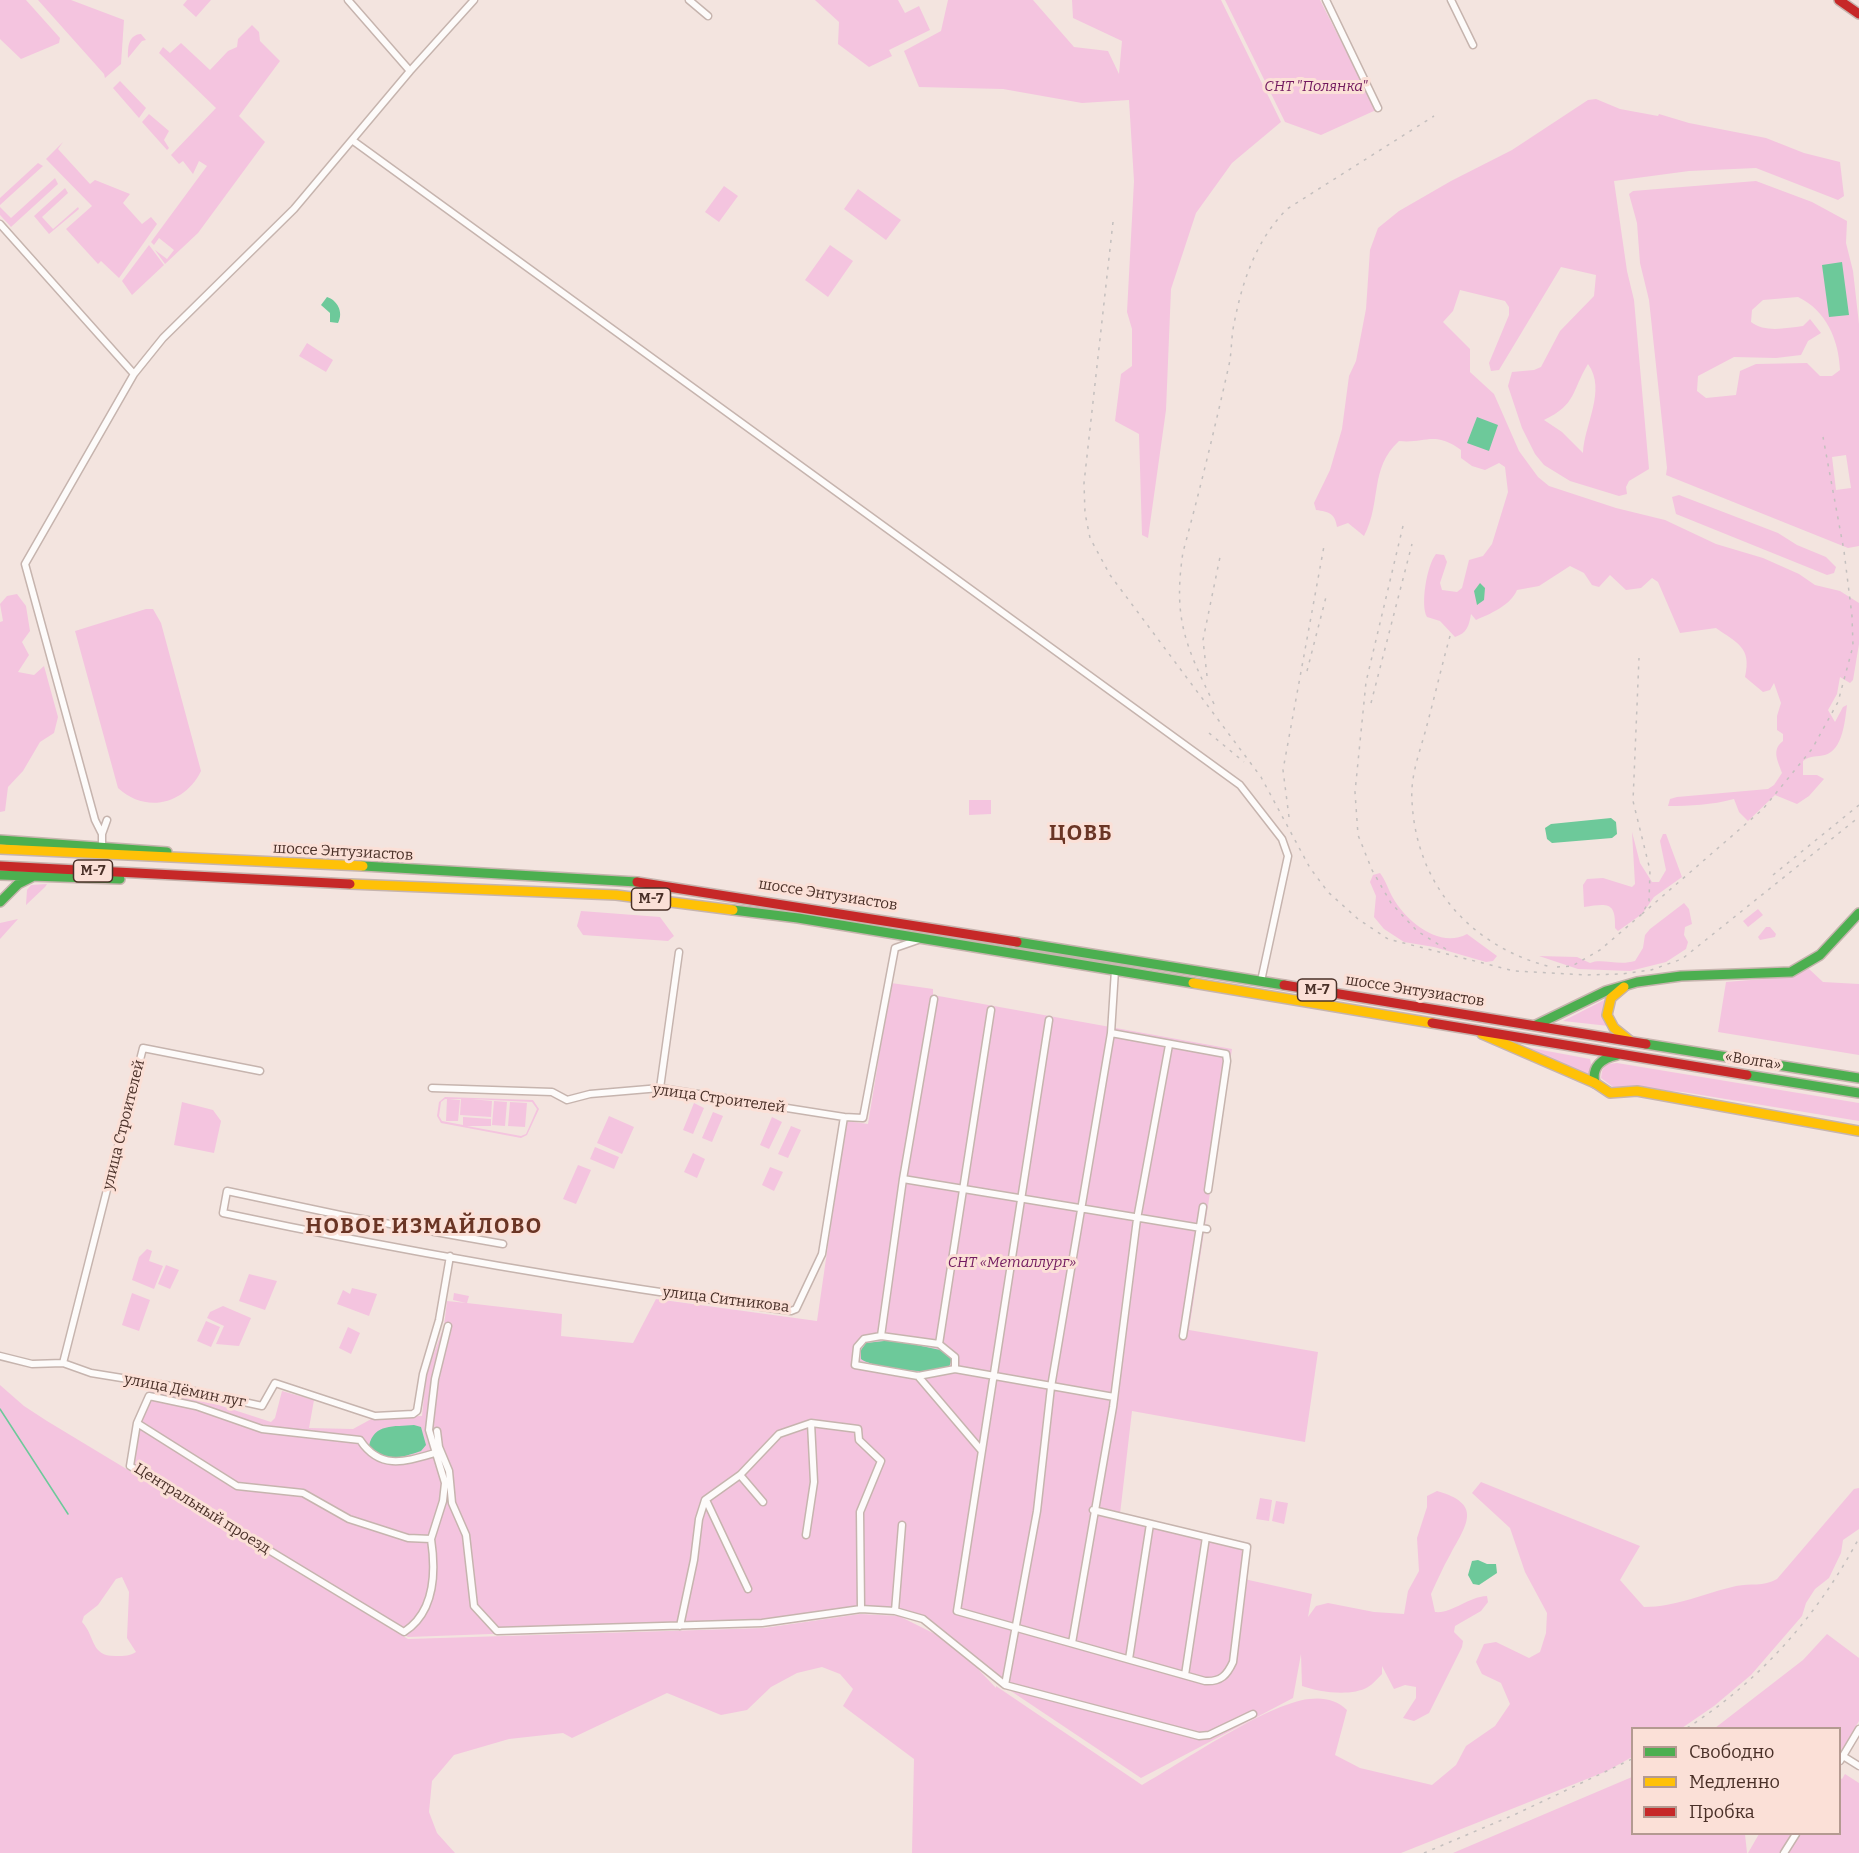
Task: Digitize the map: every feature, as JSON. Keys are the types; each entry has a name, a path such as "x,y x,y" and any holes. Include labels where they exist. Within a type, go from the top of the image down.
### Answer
{"main road":[{"path":"1839,0 1859,14"},
{"path":"0,840 158,851 185,859"},
{"name":"шоссе Энтузиастов","path":"0,849 520,874 650,883 1644,1044"},
{"name":"шоссе Энтузиастов","path":"0,866 186,877 616,895 798,918 1642,1058"},
{"path":"0,875 120,879 186,877"},
{"path":"0,902 20,882 38,876"},
{"path":"1534,1026 1555,1018 1613,987 1678,976 1791,972 1806,968 1824,952 1859,913"},
{"path":"1628,984 1611,998 1607,1015 1614,1028 1633,1042"},
{"path":"1472,1030 1594,1083 1610,1094 1637,1091 1859,1131"},
{"name":"«Волга»","path":"1644,1044 1859,1078"},
{"path":"1594,1083 1594,1070 1599,1063 1608,1057 1621,1055"},
{"name":"«Волга»","path":"1642,1058 1859,1093"}],"street":[{"path":"348,0 410,71"},
{"path":"102,834 95,820 25,564 134,374 163,338 294,209 410,71 474,0"},
{"path":"689,0 708,16"},
{"path":"1326,0 1378,108"},
{"path":"1451,0 1473,45"},
{"path":"352,140 1240,785 1282,839 1288,856 1262,981"},
{"path":"0,224 134,374"},
{"path":"102,847 102,834 107,820"},
{"name":"улица Строителей","path":"432,1088 552,1092 567,1100 590,1094 660,1088 863,1118 895,948 921,939"},
{"path":"660,1088 679,952"},
{"path":"1005,1685 1037,1511 1051,1387 1079,1209 1111,1034 1115,970"},
{"path":"881,1336 903,1179 934,999"},
{"path":"939,1344 991,1010"},
{"path":"1049,1020 957,1611 1185,1675 1216,1682 1227,1674 1233,1662 1247,1546 1093,1510"},
{"path":"1111,1034 1226,1053 1224,1100 1208,1190"},
{"path":"1072,1643 1114,1397 1137,1219 1169,1045"},
{"name":"улица Строителей","path":"63,1364 143,1048 260,1071"},
{"name":"улица Ситникова","path":"450,1256 654,1292 794,1310 822,1254 844,1117"},
{"path":"903,1179 1137,1219 1204,1228"},
{"path":"450,1256 224,1213 228,1191 345,1216 503,1244"},
{"path":"1183,1336 1204,1228 1203,1207"},
{"name":"улица Дёмин луг","path":"63,1364 91,1373 171,1386 262,1406 274,1383 375,1416 413,1414 417,1411 423,1374 438,1325 450,1256"},
{"name":"Центральный проезд","path":"137,1423 130,1466 404,1632 412,1627 431,1595 434,1570 431,1539 443,1501 445,1483 429,1430 435,1379 448,1326"},
{"path":"955,1369 955,1356 939,1344 881,1336 864,1339 857,1347 855,1365 918,1376 955,1369 992,1378 1114,1397"},
{"path":"0,1356 32,1364 63,1364"},
{"path":"918,1376 981,1450"},
{"path":"431,1539 408,1538 349,1519 303,1493 237,1486 137,1423 149,1396 196,1406 262,1430 360,1440 369,1454 380,1460 401,1460 435,1453"},
{"path":"806,1535 814,1482 811,1423"},
{"path":"680,1626 694,1560 699,1519 705,1500 740,1475 779,1434 811,1423 858,1429 859,1440 881,1461 861,1512 861,1610"},
{"path":"437,1431 439,1447 449,1471 452,1503 466,1535 474,1606 496,1631 762,1623 861,1610 895,1611 923,1619 1005,1685 1199,1736 1209,1735 1253,1714"},
{"path":"740,1475 763,1502"},
{"path":"705,1500 748,1589"},
{"path":"1129,1659 1150,1524"},
{"path":"895,1611 902,1525"},
{"path":"1185,1675 1206,1537"},
{"path":"1859,1729 1841,1759 1859,1766"},
{"path":"1784,1853 1795,1835"}],"green space":[{"path":"0,0 26,0 60,38 59,43 21,59 0,39"},
{"path":"38,0 71,0 124,20 121,64 105,78 104,74"},
{"path":"187,0 211,0 196,17 183,5"},
{"path":"815,0 898,0 905,13 919,6 930,30 889,50 892,56 869,67 838,44 839,22"},
{"path":"948,0 1033,0 1074,47 1108,51 1119,74 1122,41 1073,18 1072,0 1221,0 1281,122 1232,163 1196,213 1171,289 1166,410 1148,538 1142,535 1139,434 1115,421 1121,374 1132,366 1132,329 1127,312 1134,181 1129,100 1082,103 1003,89 919,87 904,51 941,31"},
{"name":"СНТ \"Полянка\"","path":"1225,0 1320,0 1376,110 1321,135 1285,122"},
{"path":"252,25 259,32 260,41 280,61 239,116 265,142 198,233 165,264 155,250 167,259 174,250 159,238 154,245 151,242 207,166 199,161 193,174 183,161 179,164 171,155 216,108 159,53 163,47 170,53 181,43 210,70 228,51 237,47 238,39"},
{"path":"141,34 146,40 142,41 128,58 131,39"},
{"path":"120,81 146,108 139,118 113,88"},
{"path":"1596,99 1620,109 1658,116 1659,114 1689,123 1766,138 1804,153 1840,162 1844,196 1838,200 1756,168 1689,171 1614,181 1627,271 1634,300 1649,469 1629,481 1626,487 1627,494 1619,496 1570,481 1544,465 1535,454 1522,428 1508,386 1512,372 1541,367 1560,331 1594,296 1596,275 1561,267 1499,370 1491,371 1489,363 1509,315 1509,307 1505,301 1460,290 1453,311 1443,322 1470,349 1470,372 1494,394 1519,451 1538,477 1549,486 1616,508 1665,520 1716,544 1763,558 1799,574 1815,585 1840,591 1859,603 1859,644 1853,680 1850,683 1840,677 1837,694 1828,710 1835,722 1843,707 1847,705 1842,734 1831,752 1803,761 1803,775 1817,775 1824,779 1809,796 1797,804 1775,795 1748,821 1739,812 1734,799 1701,805 1668,806 1670,799 1677,797 1768,789 1774,785 1782,773 1776,752 1783,741 1783,734 1777,730 1777,716 1781,703 1774,683 1770,690 1763,692 1745,677 1747,667 1744,652 1736,642 1716,628 1680,633 1658,582 1652,578 1641,588 1626,590 1610,575 1599,587 1592,585 1584,573 1570,566 1539,586 1517,590 1505,605 1487,615 1476,620 1471,614 1467,628 1455,637 1440,621 1427,617 1424,604 1426,585 1436,554 1444,555 1447,562 1440,583 1442,590 1457,592 1462,588 1469,560 1483,556 1492,544 1508,492 1505,467 1499,463 1485,470 1472,466 1461,458 1461,450 1452,444 1436,439 1399,441 1383,462 1373,511 1364,536 1348,523 1337,527 1333,516 1316,510 1314,503 1330,470 1342,429 1349,376 1356,361 1366,309 1370,250 1378,228 1399,211 1512,150 1588,100","holes":["1588,364 1593,374 1595,396 1583,453 1562,432 1544,420 1568,403"]},
{"path":"149,114 169,131 164,140 169,148 167,150 142,122"},
{"path":"63,142 58,149 90,184 95,180 130,194 123,203 142,224 151,217 157,224 119,278 101,261 98,264 66,229 92,206 46,159"},
{"path":"38,163 43,166 0,205 0,198"},
{"path":"55,178 58,184 11,227 0,215 0,207 11,218"},
{"path":"1756,181 1812,202 1847,221 1846,243 1853,271 1859,324 1859,546 1848,548 1666,475 1649,300 1640,263 1637,223 1629,194 1633,191","holes":["1798,297 1816,310 1829,327 1837,348 1840,370 1832,376 1820,376 1807,363 1756,364 1740,371 1736,395 1706,398 1697,391 1698,376 1734,357 1776,358 1801,355 1808,341 1821,333 1810,319 1803,326 1776,329 1763,328 1751,322 1752,310 1763,300","1846,455 1851,488 1836,490 1832,457"]},
{"path":"724,186 738,196 719,222 705,212"},
{"path":"65,188 68,193 42,217 53,229 78,207 79,209 49,234 34,216"},
{"path":"858,189 901,220 886,240 844,209"},
{"path":"149,245 164,265 132,295 122,281"},
{"path":"830,245 853,261 828,297 805,280"},
{"path":"307,343 333,360 326,372 299,356"},
{"path":"1679,495 1778,533 1797,545 1826,557 1836,567 1834,573 1827,575 1676,514 1672,497"},
{"path":"17,594 26,606 30,631 22,642 29,655 18,672 34,675 44,666 58,717 54,733 40,742 23,771 8,787 5,811 0,812 0,622 3,621 0,604 7,596"},
{"path":"146,609 153,609 161,623 201,771 194,782 175,798 152,803 129,796 118,788 75,631"},
{"path":"969,800 991,800 991,814 969,815"},
{"path":"1632,832 1640,863 1652,882 1659,882 1666,870 1660,841 1663,834 1666,834 1682,877 1654,897 1642,914 1618,931 1615,928 1614,913 1609,906 1584,907 1583,885 1587,879 1603,878 1632,887 1635,884"},
{"path":"1380,873 1399,907 1424,930 1445,938 1456,938 1467,934 1497,956 1493,961 1486,962 1434,947 1404,942 1384,929 1374,917 1376,896 1370,882 1373,875"},
{"path":"47,884 26,905 27,890 31,885"},
{"path":"1684,903 1689,909 1692,924 1685,927 1684,935 1688,942 1686,949 1666,962 1630,971 1578,969 1539,956 1577,957 1590,963 1635,961 1643,948 1645,935 1650,929"},
{"path":"1758,909 1763,915 1748,927 1743,921"},
{"path":"581,911 660,917 674,936 668,941 583,935 577,926"},
{"path":"18,919 0,939 0,923"},
{"path":"1766,927 1770,927 1776,934 1775,937 1760,940 1758,937"},
{"path":"1809,969 1823,982 1859,984 1859,1055 1718,1032 1726,982 1788,977"},
{"name":"СНТ «Металлург»","path":"891,983 933,989 933,995 1232,1049 1189,1330 1318,1352 1305,1442 1132,1411 1120,1514 1251,1544 1244,1579 1312,1594 1308,1617 1316,1606 1328,1603 1374,1612 1404,1614 1408,1591 1419,1571 1417,1538 1427,1507 1427,1496 1437,1491 1461,1502 1466,1509 1467,1516 1462,1534 1431,1594 1435,1612 1447,1610 1480,1597 1487,1596 1488,1602 1481,1611 1455,1626 1454,1632 1463,1641 1462,1647 1429,1713 1414,1721 1403,1718 1416,1698 1416,1687 1405,1685 1394,1689 1382,1666 1382,1674 1368,1687 1353,1692 1326,1692 1302,1686 1301,1654 1293,1698 1141,1778 978,1669 996,1688 996,1686 1142,1785 1248,1722 1291,1703 1314,1698 1334,1702 1347,1710 1335,1755 1360,1768 1432,1785 1456,1765 1466,1746 1495,1726 1510,1704 1501,1683 1482,1674 1476,1662 1484,1644 1496,1642 1529,1658 1540,1652 1546,1633 1547,1613 1525,1572 1510,1528 1472,1493 1481,1482 1640,1546 1620,1580 1644,1607 1668,1605 1736,1586 1762,1584 1777,1579 1854,1489 1859,1488 1859,1529 1843,1540 1841,1553 1829,1578 1815,1589 1806,1603 1802,1616 1751,1675 1714,1706 1683,1727 1631,1727 1631,1758 1607,1771 1401,1853 912,1853 914,1759 843,1706 853,1689 840,1674 822,1667 797,1673 771,1687 747,1710 721,1715 667,1693 572,1738 563,1733 509,1739 454,1755 432,1781 429,1812 437,1833 455,1853 0,1853 0,1385 24,1406 47,1421 408,1639 764,1628 860,1614 899,1616 941,1637 923,1621 893,1614 869,1612 768,1624 408,1637 129,1468 136,1422 150,1390 197,1398 271,1422 275,1418 282,1391 314,1400 309,1428 353,1429 375,1417 422,1416 426,1375 444,1326 447,1301 466,1303 453,1300 454,1293 469,1296 467,1303 562,1314 561,1336 633,1343 656,1299 817,1321 846,1121 868,1124","holes":["122,1577 129,1592 127,1638 136,1652 122,1656 102,1653 82,1622 84,1616 98,1605 116,1579"]},
{"path":"1606,999 1609,1026 1563,1021"},
{"path":"1515,1045 1590,1059 1592,1068 1589,1079"},
{"path":"1617,1063 1859,1103 1859,1121 1683,1092 1613,1087 1601,1078 1602,1071 1606,1064"},
{"path":"445,1097 533,1100 539,1109 527,1135 521,1138 441,1123 437,1116 439,1102","holes":["447,1099 446,1121 458,1121 460,1100 449,1099 461,1099 460,1115 491,1117 492,1101 471,1099 532,1102 537,1109 526,1134 521,1136 467,1126 491,1126 491,1119 463,1117 463,1125 442,1121 439,1116 441,1102"]},
{"path":"494,1101 507,1102 505,1126 492,1125"},
{"path":"182,1102 213,1110 221,1121 214,1153 174,1145"},
{"path":"510,1102 527,1103 525,1127 508,1126"},
{"path":"694,1103 704,1108 693,1134 683,1130"},
{"path":"713,1112 723,1116 712,1142 702,1138"},
{"path":"609,1116 634,1127 622,1154 597,1143"},
{"path":"772,1117 782,1122 769,1149 760,1145"},
{"path":"791,1126 801,1130 788,1158 778,1154"},
{"path":"595,1147 619,1157 614,1169 590,1159"},
{"path":"693,1153 705,1159 697,1178 684,1172"},
{"path":"578,1165 591,1170 576,1204 563,1199"},
{"path":"770,1167 783,1172 774,1191 762,1185"},
{"path":"147,1249 152,1251 149,1261 163,1266 154,1289 132,1280 139,1257"},
{"path":"166,1265 179,1270 170,1289 158,1284"},
{"path":"249,1274 277,1281 265,1310 239,1301"},
{"path":"352,1288 377,1294 369,1316 337,1304 343,1290 350,1294"},
{"path":"132,1293 150,1300 139,1331 122,1325"},
{"path":"223,1306 251,1318 239,1346 216,1344 224,1326 207,1318 210,1312"},
{"path":"206,1321 220,1327 211,1347 197,1341"},
{"path":"348,1327 360,1333 351,1354 339,1348"},
{"path":"1260,1498 1272,1500 1269,1521 1256,1519"},
{"path":"1276,1501 1288,1503 1284,1524 1272,1521"},
{"path":"1827,1634 1859,1658 1859,1721 1841,1751 1841,1727 1716,1727 1803,1660"},
{"path":"1845,1774 1859,1783 1859,1853 1748,1853 1758,1835 1841,1835 1842,1779"},
{"path":"1631,1777 1631,1835 1745,1835 1747,1853 1453,1853"}],"shaded area":[{"path":"1842,262 1849,315 1829,317 1822,265"},
{"path":"327,297 334,301 340,311 338,323 330,322 330,313 321,305"},
{"path":"1477,417 1498,425 1489,451 1467,443"},
{"path":"1480,583 1485,588 1484,600 1477,605 1474,591"},
{"path":"1611,818 1616,822 1617,834 1612,838 1552,843 1547,839 1545,828 1551,824"},
{"path":"893,1340 945,1351 951,1357 950,1365 939,1371 916,1371 889,1368 861,1359 861,1350 866,1343"},
{"path":"392,1426 421,1427 426,1445 421,1451 386,1458 374,1452 369,1446 375,1433 380,1430"},
{"path":"1478,1560 1487,1564 1496,1564 1497,1573 1479,1585 1473,1584 1468,1575 1472,1561"}],"waterway":[{"path":"0,1409 68,1514"}],"railway":[{"path":"1214,704 1196,665 1184,631 1180,575 1183,552 1224,388 1230,360 1232,334 1246,277 1267,234 1287,209 1434,116"},
{"path":"1113,222 1084,483 1085,513 1090,538 1110,575 1261,777 1310,868 1328,892 1358,919 1388,939 1514,971 1586,975 1651,970 1682,959 1859,817"},
{"path":"1642,914 1763,809 1812,749 1838,702 1853,646 1852,616 1844,551 1823,437"},
{"path":"1403,526 1366,682 1355,792 1358,835 1372,870 1391,903 1417,931 1449,951"},
{"path":"1371,703 1412,544"},
{"path":"1289,817 1283,770 1324,546"},
{"path":"1207,676 1203,640 1220,557"},
{"path":"1307,671 1326,597"},
{"path":"1450,636 1416,762 1413,782 1412,801 1416,831 1424,860 1437,885 1453,908 1473,928 1522,958 1551,967"},
{"path":"1557,967 1572,966 1600,950 1642,914 1649,901 1650,870 1633,801 1639,658"},
{"path":"1209,733 1244,762"},
{"path":"1773,875 1859,805"},
{"path":"1688,1727 1739,1689 1785,1644 1825,1594 1859,1538"},
{"path":"1424,1853 1516,1814 1631,1759"}],"traffic: fast":[{"path":"0,840 167,852"},
{"path":"363,866 637,882"},
{"path":"0,875 120,879"},
{"path":"0,902 18,884 32,877"},
{"path":"733,910 798,918 1193,983"},
{"path":"1536,1025 1606,991 1637,982 1681,976 1791,972 1820,955 1859,913"},
{"path":"1017,942 1284,985"},
{"path":"1646,1044 1859,1078"},
{"path":"1595,1083 1595,1072 1599,1064 1617,1055"},
{"path":"1747,1075 1859,1093"}],"traffic: slow":[{"path":"0,849 363,866"},
{"path":"350,884 616,895 733,910"},
{"path":"1193,983 1432,1023"},
{"path":"1624,987 1611,998 1607,1015 1614,1028 1630,1041"},
{"path":"1482,1034 1595,1083 1610,1093 1637,1091 1859,1131"}],"traffic: jam":[{"path":"1839,0 1859,14"},
{"path":"0,866 350,884"},
{"path":"637,882 1017,942"},
{"path":"1284,985 1646,1044"},
{"path":"1432,1023 1747,1075"}],"district":[{"name":"ЦОВБ","path":"1081,834"},
{"name":"НОВОЕ ИЗМАЙЛОВО","path":"424,1227"}]}
